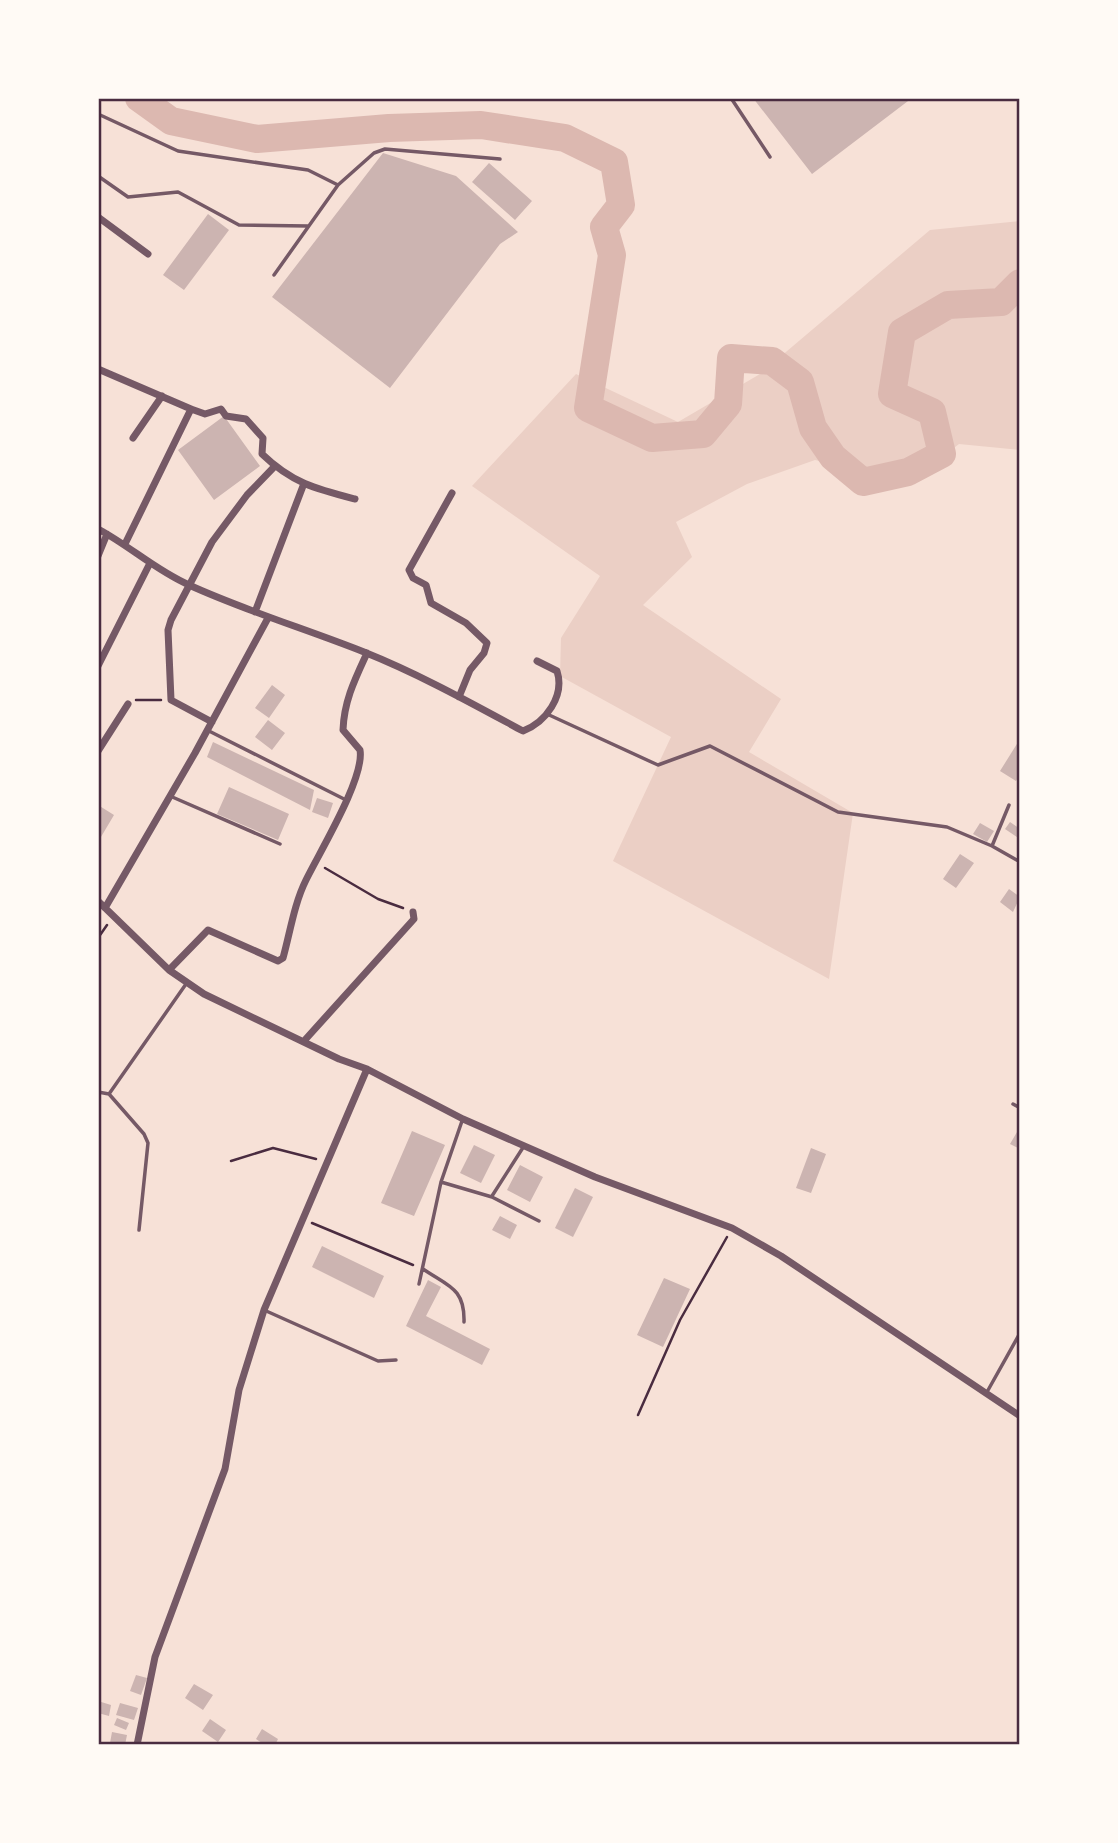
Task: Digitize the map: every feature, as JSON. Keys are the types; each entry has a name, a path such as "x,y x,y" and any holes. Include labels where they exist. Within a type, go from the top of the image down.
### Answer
{"street":[{"path":"98,217 148,254"},
{"path":"98,369 205,414 222,409 226,416 247,419 263,438 262,454 275,466 303,486 355,499"},
{"path":"133,438 162,396"},
{"path":"125,544 191,409"},
{"path":"212,722 171,699 168,630 188,585 233,512 275,466"},
{"path":"254,612 303,486"},
{"path":"452,493 409,570 412,578 426,585 431,603 466,623 487,643 484,653 470,670 460,696"},
{"path":"98,529 125,544 149,565 188,585 268,618 367,653 460,696 523,731 547,714 559,694 557,671 537,661"},
{"path":"98,556 107,534"},
{"path":"98,666 149,565"},
{"path":"105,908 212,722 268,618"},
{"path":"169,970 208,930 280,961 299,898 346,800 361,755 343,730 347,696 367,653"},
{"path":"98,751 128,704"},
{"path":"98,901 186,984 243,1015 367,1069 463,1119 595,1177 733,1228 1020,1416"},
{"path":"304,1041 388,950 414,919 413,912"},
{"path":"137,1745 155,1657 225,1469 239,1390 264,1310 367,1069"}],"lane":[{"path":"734,99 770,157"},
{"path":"98,114 178,150 308,170 338,185"},
{"path":"274,275 338,185 358,165 385,149 500,159"},
{"path":"98,176 128,197 178,192 239,225 309,226"},
{"path":"547,714 658,765 710,746 838,812 947,827 992,846 1020,862"},
{"path":"207,730 346,800"},
{"path":"170,796 280,844"},
{"path":"992,846 1009,806"},
{"path":"108,1094 186,984"},
{"path":"98,1091 108,1094 144,1134 148,1143 139,1230"},
{"path":"1013,1104 1020,1108"},
{"path":"419,1284 442,1182 463,1119"},
{"path":"492,1196 525,1145"},
{"path":"442,1182 492,1196 539,1221"},
{"path":"423,1269 463,1298 464,1322"},
{"path":"264,1310 378,1361 397,1360"},
{"path":"986,1393 1020,1333"}],"path":[{"path":"128,704 135,700 171,699"},
{"path":"316,863 379,899 413,912"},
{"path":"98,938 112,916"},
{"path":"231,1160 273,1148 329,1163"},
{"path":"303,1219 423,1269"},
{"path":"638,1415 680,1320 733,1228"}],"shaded area":[{"path":"1020,221 1020,450 959,444 912,481 815,460 747,484 676,522 692,557 643,605 781,699 749,752 853,813 829,979 613,861 671,737 560,676 561,638 600,576 472,486 576,374 678,422 760,374 930,230"}],"building":[{"path":"753,98 912,98 812,174"},
{"path":"383,153 456,176 518,232 500,244 390,388 272,297"},
{"path":"489,163 532,201 515,220 472,182"},
{"path":"208,214 229,230 184,290 163,275"},
{"path":"224,416 260,466 214,500 178,450"},
{"path":"272,685 285,695 269,718 255,708"},
{"path":"268,720 285,733 272,750 255,737"},
{"path":"1020,739 1020,774 1016,781 1000,771"},
{"path":"213,742 314,790 310,810 207,757"},
{"path":"229,787 289,814 278,840 217,814"},
{"path":"317,798 333,803 328,818 312,812"},
{"path":"98,805 114,815 98,842"},
{"path":"1010,822 1020,829 1020,839 1005,829"},
{"path":"980,823 994,831 987,842 973,834"},
{"path":"960,854 974,863 956,888 943,879"},
{"path":"1009,889 1020,897 1013,912 1000,902"},
{"path":"412,1131 445,1145 414,1216 381,1203"},
{"path":"1017,1132 1020,1133 1020,1149 1010,1144"},
{"path":"474,1145 495,1155 481,1183 460,1173"},
{"path":"811,1148 826,1154 811,1193 796,1188"},
{"path":"520,1165 543,1177 530,1202 507,1190"},
{"path":"575,1188 593,1197 573,1237 555,1228"},
{"path":"500,1216 517,1225 510,1239 492,1230"},
{"path":"322,1246 384,1276 374,1298 312,1267"},
{"path":"664,1278 690,1289 663,1347 637,1335"},
{"path":"428,1280 441,1287 426,1316 490,1349 482,1365 406,1326"},
{"path":"136,1675 147,1678 141,1695 130,1691"},
{"path":"194,1684 213,1695 203,1710 185,1698"},
{"path":"98,1701 111,1705 109,1716 98,1713"},
{"path":"120,1703 138,1708 134,1720 116,1715"},
{"path":"117,1718 129,1723 126,1730 114,1725"},
{"path":"210,1719 226,1730 218,1742 202,1731"},
{"path":"262,1729 278,1739 275,1745 265,1745 256,1739"},
{"path":"112,1732 127,1735 125,1745 110,1743"}],"waterway":[{"path":"139,98 171,121 257,139 389,128 481,125 565,138 614,162 621,205 604,227 612,255 588,408 652,438 703,434 728,404 731,358 772,361 800,382 813,428 833,457 863,482 908,472 942,454 932,412 892,394 902,332 948,305 1001,302 1020,283"}]}
